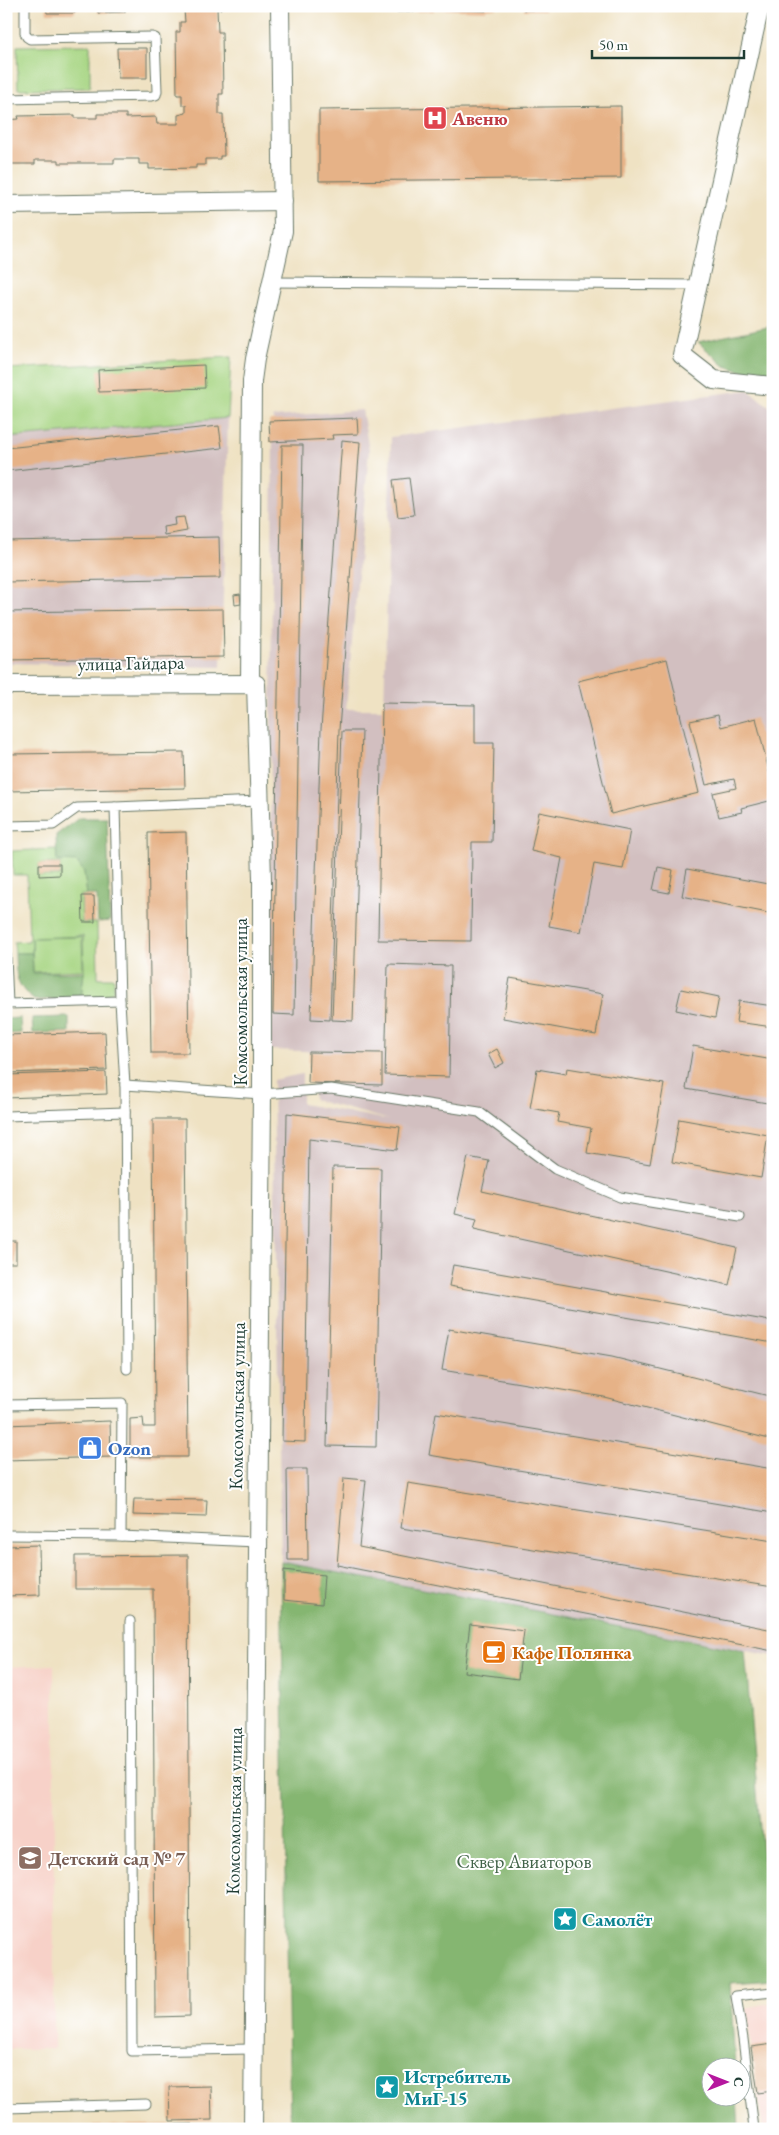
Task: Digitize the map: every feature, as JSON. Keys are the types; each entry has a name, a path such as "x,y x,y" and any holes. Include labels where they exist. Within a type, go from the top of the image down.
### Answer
{"street":[{"name":"Комсомольская улица","path":"253,2129 262,1094 262,878 253,684 252,381 255,359 283,231 280,6"},
{"path":"760,6 682,355 714,380 773,386"},
{"path":"6,205 283,201"},
{"name":"улица Гайдара","path":"6,684 253,684"}],"lane":[{"path":"6,99 152,96 156,95 157,91 155,38 30,39 25,33 25,6"},
{"path":"272,282 698,285"},
{"path":"6,826 53,825 77,808 259,801"},
{"path":"115,806 120,1001 125,1085 127,1369"},
{"path":"6,955 8,1004 120,1001"},
{"path":"125,1085 262,1094 330,1089 479,1112 555,1169 620,1197 740,1217"},
{"path":"6,1116 125,1112"},
{"path":"6,1405 122,1403 121,1536"},
{"path":"6,1535 121,1536 258,1542"},
{"path":"130,1621 132,2051 253,2049"},
{"path":"754,2129 744,2039 736,1996 773,1992"},
{"path":"6,2108 146,2104"}],"shaded area":[{"path":"748,390 773,409 773,1656 281,1562 273,1080 302,1074 302,1104 390,1120 314,1100 310,1066 365,1053 269,1050 273,417 362,410 369,450 346,709 384,709 391,437"},
{"path":"228,418 221,667 6,663 6,438"},
{"name":"Детский сад № 7","path":"54,1665 54,2049 6,2049 6,1667"},
{"path":"773,2002 773,2129 763,2129 746,2008"}],"green space":[{"path":"90,45 90,88 18,89 17,46"},
{"path":"773,326 773,380 725,366 698,342"},
{"path":"231,357 228,418 6,438 6,369"},
{"path":"79,818 107,818 110,921 98,922 97,895 87,895 84,872 77,862 57,861 56,835"},
{"path":"56,849 57,861 77,861 84,872 87,895 81,895 82,923 97,923 98,978 114,978 114,990 107,997 81,998 84,972 83,936 34,938 82,937 83,970 33,972 32,938 32,953 15,953 14,942 29,941 27,875 13,875 12,851","holes":["60,863 60,876 39,876 39,864"]},
{"path":"15,953 32,953 33,973 84,972 81,998 34,1000 20,984"},
{"path":"69,1017 69,1032 33,1033 32,1018"},
{"path":"20,1018 21,1033 6,1034 6,1019"},
{"name":"Сквер Авиаторов","path":"281,1562 745,1651 773,1980 730,1983 734,2058 702,2058 702,2108 738,2108 739,2129 290,2129"}],"building":[{"path":"46,6 151,6 151,8 125,8 125,12 98,13 98,9 75,9 75,13 47,13"},
{"path":"177,6 221,6 221,9 217,9 218,32 222,32 223,94 219,94 219,114 223,114 224,156 220,156 220,159 205,159 205,165 196,165 196,168 149,169 149,164 139,164 139,159 114,159 114,163 59,163 59,160 35,160 35,164 6,164 6,120 19,119 18,116 75,115 75,118 97,118 97,114 126,114 126,118 156,117 157,124 178,124 178,115 186,113 186,105 182,105 182,95 177,95 176,32 180,32 180,22 185,22 184,10 177,10"},
{"path":"366,6 497,6 497,8 486,9 486,11 434,9 434,11 367,13"},
{"path":"524,6 545,6 545,10 524,10"},
{"path":"575,6 642,6 642,10 576,9"},
{"path":"117,48 147,48 147,78 118,78"},
{"path":"621,106 621,178 319,181 319,110"},
{"path":"204,365 205,388 99,392 98,370"},
{"path":"357,418 358,434 332,435 333,439 270,442 269,421"},
{"path":"219,426 222,448 6,471 6,448"},
{"path":"342,440 360,442 339,730 330,1020 311,1019 321,729"},
{"path":"282,445 303,445 294,1015 273,1014"},
{"path":"409,478 414,515 398,517 393,480"},
{"path":"184,517 187,531 164,535 163,527 175,525 174,518"},
{"path":"219,537 220,578 6,582 6,541"},
{"path":"240,594 241,604 235,605 234,595"},
{"path":"223,609 224,657 6,660 6,612"},
{"path":"667,659 699,793 611,814 578,681"},
{"path":"382,703 475,705 475,743 494,743 492,842 472,842 471,941 378,940"},
{"path":"718,715 721,727 756,718 773,788 773,800 741,808 742,812 719,817 713,793 736,788 734,779 706,785 690,721"},
{"path":"342,731 362,731 353,1021 332,1020"},
{"path":"184,752 185,788 6,791 6,754"},
{"path":"539,812 630,830 623,869 594,864 581,932 549,926 562,858 531,851"},
{"path":"186,832 189,1053 151,1053 148,833"},
{"path":"39,864 60,864 60,875 39,876"},
{"path":"658,867 673,870 669,893 653,890"},
{"path":"687,869 768,884 770,874 773,874 773,914 682,896"},
{"path":"82,896 94,896 95,922 83,922"},
{"path":"388,964 451,966 449,1077 385,1075"},
{"path":"510,978 603,994 596,1035 503,1018"},
{"path":"681,989 719,997 715,1018 676,1010"},
{"path":"739,1001 773,1006 773,1027 736,1022"},
{"path":"105,1032 107,1070 6,1073 6,1035"},
{"path":"693,1046 773,1060 773,1104 686,1089"},
{"path":"497,1049 504,1063 495,1068 488,1054"},
{"path":"309,1052 382,1053 382,1085 308,1083"},
{"path":"567,1068 664,1084 650,1164 587,1153 591,1128 557,1122 559,1113 530,1108 537,1069 566,1074"},
{"path":"106,1072 107,1094 6,1098 6,1075"},
{"path":"287,1113 400,1127 397,1150 309,1139 305,1442 282,1441"},
{"path":"153,1119 185,1119 188,1457 130,1457 130,1419 143,1418 144,1427 155,1427"},
{"path":"679,1119 768,1135 761,1178 672,1162"},
{"path":"468,1157 489,1161 482,1191 737,1248 729,1285 474,1229 477,1219 455,1214"},
{"path":"333,1167 381,1168 376,1447 327,1446"},
{"path":"6,1241 16,1241 16,1263 6,1263"},
{"path":"453,1265 770,1321 773,1309 773,1343 449,1286"},
{"path":"449,1329 612,1357 773,1397 773,1440 604,1397 442,1370"},
{"path":"436,1413 773,1469 773,1513 429,1455"},
{"path":"110,1421 111,1457 6,1460 6,1425"},
{"path":"287,1469 307,1469 308,1560 288,1560"},
{"path":"344,1478 366,1480 359,1547 773,1630 773,1651 337,1565"},
{"path":"408,1483 773,1541 773,1587 401,1528"},
{"path":"134,1499 207,1500 206,1517 133,1515"},
{"path":"39,1545 40,1595 6,1596 6,1546"},
{"path":"188,1555 190,2016 155,2017 153,1589 75,1589 75,1556"},
{"path":"284,1570 324,1575 322,1604 284,1600"},
{"name":"Кафе Полянка","path":"470,1624 524,1631 518,1679 464,1672"},
{"path":"773,2044 773,2091 758,2093 751,2047"},
{"path":"211,2086 212,2120 170,2121 169,2087"},
{"path":"192,2124 192,2129 36,2129 36,2127"}],"place":[{"name":"Авеню","path":"435,118"},
{"name":"Ozon","path":"90,1448"},
{"name":"Кафе Полянка","path":"494,1652"},
{"name":"Детский сад № 7","path":"30,1858"},
{"name":"Самолёт","path":"565,1919"},
{"name":"Истребитель МиГ-15","path":"387,2087"}]}
